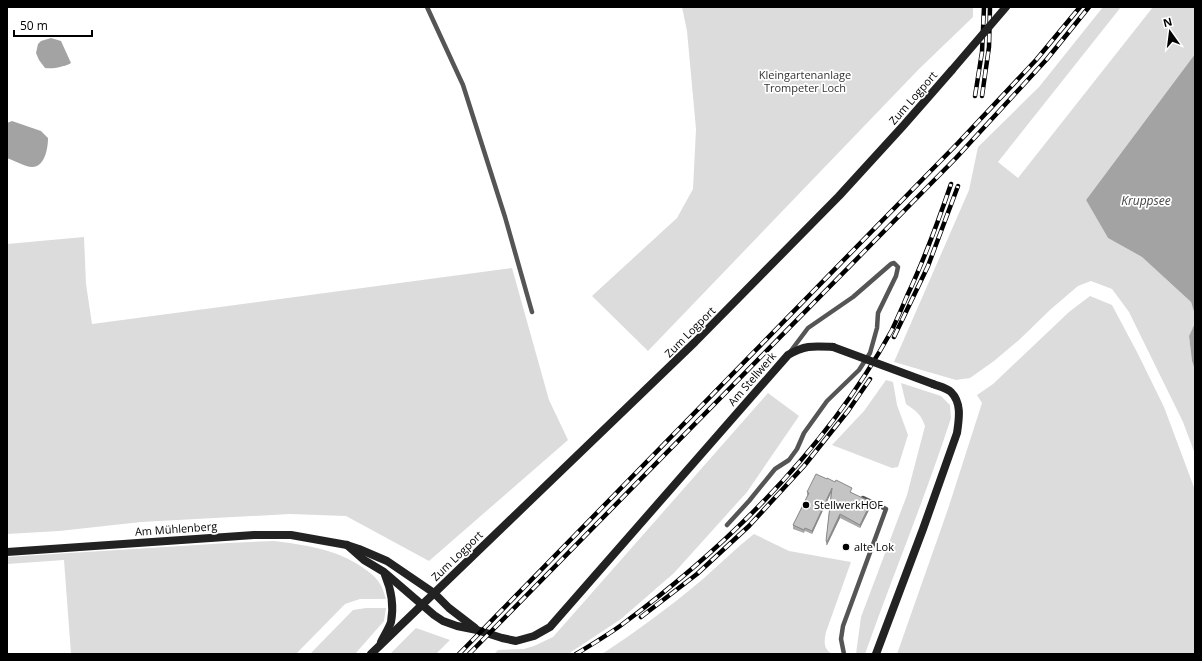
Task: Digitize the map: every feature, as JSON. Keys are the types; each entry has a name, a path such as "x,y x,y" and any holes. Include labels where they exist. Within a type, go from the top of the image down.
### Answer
{"street":[{"name":"Zum Logport","path":"371,654 706,331 839,196 903,126 1006,7"},
{"name":"Am Stellwerk","path":"422,604 443,621 516,641 534,636 550,627 788,355 799,349 815,346 833,347 950,391 955,398 959,413 957,433 876,654"},
{"name":"Am Mühlenberg","path":"7,552 254,535 291,535 346,545 359,549 387,561 434,593"},
{"name":"Am Mühlenberg","path":"346,545 364,560 384,572 422,604"},
{"path":"379,646 391,622 392,604 390,586 384,572"},
{"name":"Am Stellwerk","path":"434,593 449,608 477,630"}],"lane":[{"path":"427,7 463,85 505,217 532,312"},
{"path":"727,525 775,469 789,460 797,449 804,432 827,401 859,370 870,353 877,328 878,313 896,276 898,267 891,264 853,297 808,328 788,355"},
{"path":"844,654 841,639 843,626 886,509 863,498"}],"green space":[{"name":"Kleingartenanlage Trompeter Loch","path":"682,7 973,7 973,17 919,69 648,351 592,296 677,218 693,189 696,129 687,31"},
{"path":"1103,7 1121,7 998,162 1018,178 1153,7 1195,7 1195,54 1086,200 1108,238 1142,257 1191,302 1195,315 1195,323 1189,336 1192,361 1195,370 1195,454 1183,422 1129,312 1112,289 1091,281 1078,286 1051,309 1019,340 994,361 970,378 956,380 894,362 969,190 978,147 1039,87"},
{"path":"84,237 86,284 92,324 512,268 549,400 568,440 429,561 346,516 290,514 141,522 59,531 7,534 7,244"},
{"path":"1090,296 1112,305 1164,407 1195,490 1195,654 897,654 948,509 982,403 977,395 993,384 1069,312"},
{"path":"886,380 893,382 897,405 908,435 898,467 892,468 832,445 864,411"},
{"path":"901,383 941,396 950,405 951,418 931,478 865,654 856,654 861,617 907,495 925,426 918,413 906,404"},
{"path":"768,393 799,416 747,492 674,573 621,619 568,654 494,654 498,650 524,649 553,637"},
{"path":"754,534 789,551 851,562 825,635 826,648 833,654 602,654 679,599"},
{"path":"274,541 320,549 352,561 376,579 382,587 386,599 360,599 345,604 296,654 71,654 64,560 7,564 7,557"},
{"path":"366,608 386,608 384,621 355,654 310,654 353,610"},
{"path":"416,628 450,640 436,654 390,654"}],"water":[{"path":"51,38 61,41 71,63 65,66 45,68 36,53 38,44 41,41"},
{"name":"Kruppsee","path":"1195,54 1195,315 1191,302 1142,257 1108,238 1086,200"},
{"path":"12,121 41,131 48,138 45,156 40,164 32,167 26,166 7,158 7,123"},
{"path":"1195,323 1195,370 1192,361 1189,336"}],"building":[{"path":"816,474 835,482 836,480 852,488 850,492 871,502 860,525 840,514 827,542 832,488 812,531 805,528 804,530 793,525 809,493 807,492"}],"railway":[{"path":"975,96 982,52 984,7"},
{"path":"982,96 989,47 990,7"},
{"path":"459,654 958,143 1036,60 1080,7"},
{"path":"469,654 956,158 1047,59 1089,7"},
{"path":"576,654 620,626 699,563 772,492 806,454 837,415 866,373 892,330 925,255 951,184"},
{"path":"894,337 928,266 958,186"},
{"path":"641,617 697,574 749,526 804,466 848,411 870,379"}],"place":[{"name":"StellwerkHOF","path":"806,505"},
{"name":"alte Lok","path":"846,547"}]}
